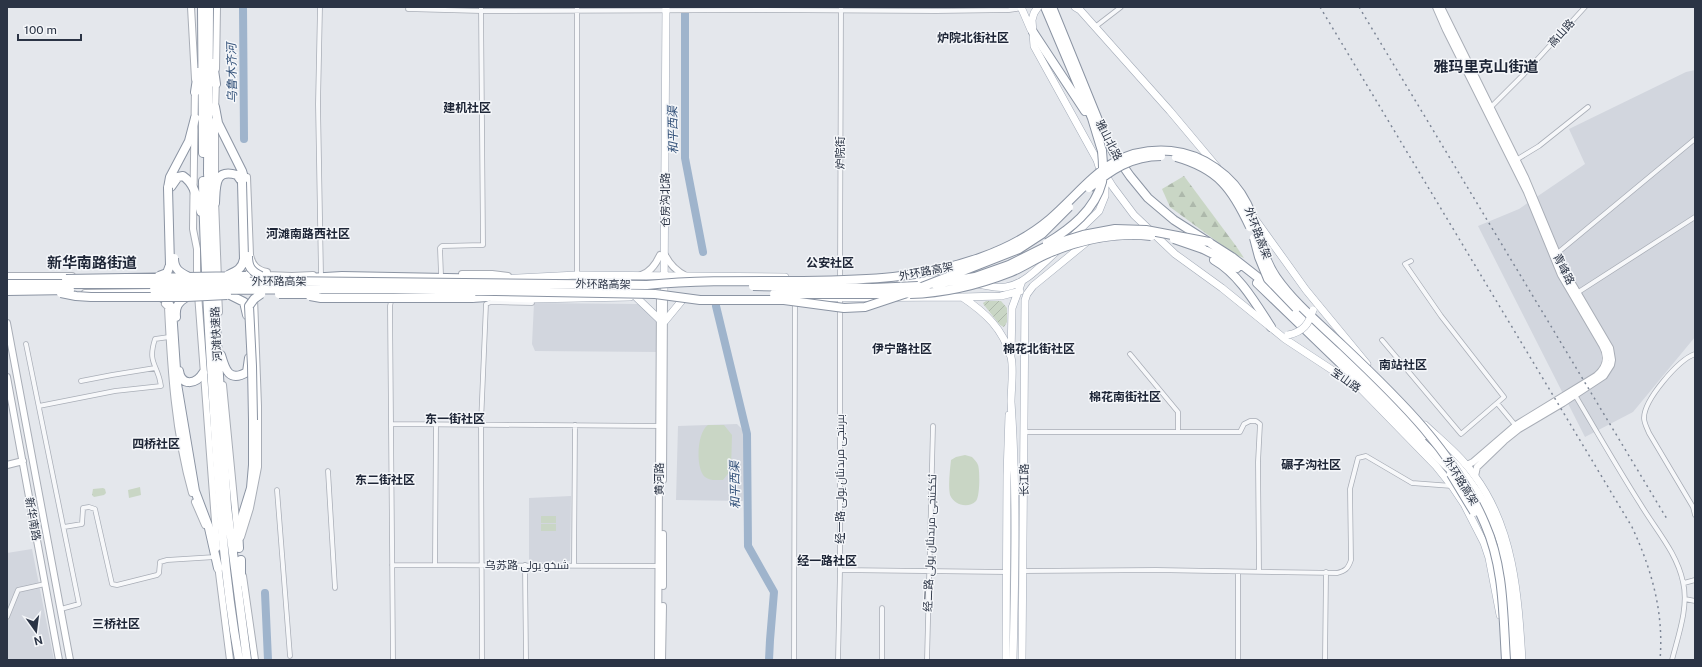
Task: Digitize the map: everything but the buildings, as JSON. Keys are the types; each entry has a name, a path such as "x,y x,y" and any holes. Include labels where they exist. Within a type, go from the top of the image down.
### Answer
{"highway":[{"name":"河滩快速路","path":"202,7 205,33 211,247 227,507 240,607 244,659"},
{"name":"河滩快速路","path":"209,7 205,33 204,224 207,302 219,506 228,595 244,659"},
{"path":"1009,265 1056,238 1075,224 1096,198 1102,182 1102,151 1095,128 1045,7"},
{"name":"雅山北路","path":"1052,7 1100,125 1114,153 1148,198 1174,220 1232,257 1260,279 1346,358 1455,464 1488,510 1498,531 1506,555 1513,590 1517,660"},
{"path":"1033,32 1095,128"},
{"path":"196,92 205,33"},
{"path":"205,33 216,84"},
{"path":"215,106 218,123 242,171 248,265 253,272 262,276"},
{"path":"155,278 167,273 170,265 170,177 188,141 195,118"},
{"name":"外环路高架","path":"7,284 162,284 277,281 647,285 685,282 856,280 893,278 922,274 977,259 1018,242 1051,218 1099,171 1115,160 1154,151 1172,151 1194,156 1215,167 1230,181 1246,202 1265,256 1275,276 1302,307 1407,409 1442,450 1472,496 1486,525 1496,556 1502,593 1506,660"},
{"name":"外环路高架","path":"7,291 379,289 660,297 700,300 784,300 844,308 865,307 904,294 1019,249 1042,234 1082,193 1118,166 1154,156 1174,156 1191,162 1213,173 1228,187 1242,209 1252,231 1259,258 1268,278 1297,309 1367,373 1404,412 1443,461 1472,507 1483,530 1492,557 1500,598 1502,660"},
{"path":"215,203 216,181 221,175 229,173 237,175 243,182 244,259 243,265 237,271 225,276"},
{"path":"189,277 177,270 174,265 169,187 175,180 183,176 189,180 194,188 204,224"},
{"path":"647,285 873,288 915,286 957,281 975,277 1009,265 1047,246 1084,235 1115,229 1146,230 1209,242"},
{"path":"660,297 920,293 956,290 1012,272 1050,253 1085,241 1115,236 1145,235 1174,239 1231,263 1258,284 1458,477 1484,523 1502,563 1507,590 1511,660"},
{"path":"1202,251 1221,264 1240,283 1271,328"},
{"path":"27,284 53,280 225,276 262,276 401,282"},
{"path":"308,278 342,276 498,279"},
{"path":"47,290 76,296 187,297 230,294 299,294 379,289"},
{"path":"221,353 224,366 230,375 242,375 247,372 249,362 247,308 244,302 230,294"},
{"path":"239,546 238,530 251,488 253,465 249,306 258,294"},
{"path":"299,294 321,298 487,297"},
{"path":"161,297 165,299 172,310 177,378 195,491 212,540 215,557 228,595"},
{"path":"187,297 175,308 178,365 182,379 188,383 194,382 200,376"},
{"path":"1352,374 1361,389"},
{"path":"240,607 241,560"}],"main road":[{"path":"1021,7 1033,32"},
{"name":"宝山路","path":"1078,8 1170,111 1219,170 1306,290 1360,357 1476,476 1495,510 1508,544 1515,582 1522,660"},
{"name":"仓房沟北路","path":"660,297 662,276 664,9"},
{"path":"1005,287 1022,281 1086,225 1099,211 1104,196 1105,186 1097,160 1034,46 1033,32 1036,10"},
{"name":"宝山路","path":"1097,160 1113,187 1134,215 1175,254 1222,288 1285,339 1361,389 1452,486 1475,523 1489,558 1497,595 1506,660"},
{"path":"1025,303 1027,294 1033,286 1100,232 1119,228 1135,231 1175,254"},
{"path":"498,279 577,275 936,279 1005,287 1017,293 1025,303"},
{"path":"1011,358 1012,308 1022,281"},
{"path":"487,297 532,299 636,297 962,297 1001,296 1017,293 1033,286"},
{"path":"1271,328 1288,335 1301,330 1306,326 1313,310 1311,300 1306,290"},
{"path":"636,297 662,321 684,298"},
{"name":"长江路","path":"962,297 982,310 1000,332 1011,358 1011,401 1015,463 1013,660"},
{"name":"长江路","path":"1022,660 1024,571 1025,303"},
{"path":"1006,660 1007,476 1011,401"}],"street":[{"path":"191,7 191,32 196,92 193,229 197,249 200,376 219,569 230,660"},
{"path":"217,7 215,203 218,296 221,353 241,560 244,659"},
{"path":"320,7 318,104 320,275"},
{"path":"408,9 1009,10 1021,7"},
{"path":"1095,27 1121,7"},
{"name":"青峰路","path":"1436,7 1446,30 1489,109"},
{"name":"青峰路","path":"1441,7 1489,109 1540,211 1561,275 1605,350 1606,356 1605,365 1596,376 1517,427 1473,462 1465,464"},
{"name":"高山路","path":"1489,109 1524,74 1584,7"},
{"path":"441,275 440,248 442,246 483,245 481,9"},
{"path":"577,9 577,275"},
{"name":"炉院街","path":"840,298 841,9"},
{"path":"1515,161 1539,146 1588,107"},
{"path":"1554,255 1695,139"},
{"path":"237,161 245,169 247,180 250,255 252,264 261,271 286,276"},
{"path":"1577,293 1695,217"},
{"path":"638,276 647,273 662,255 678,272 686,276"},
{"name":"青峰路","path":"1476,476 1476,467 1517,427 1575,395 1604,376 1609,371 1612,360 1610,348 1554,255"},
{"path":"1382,340 1461,434 1504,397 1441,316 1405,264 1410,261"},
{"path":"217,269 224,274 286,276 492,274 520,277"},
{"path":"7,276 184,276 197,271"},
{"path":"7,295 183,291 194,296 198,301"},
{"path":"147,292 159,298 168,307 172,376 184,466 200,516 212,540"},
{"path":"218,296 223,293 487,297"},
{"path":"239,546 250,508 258,467 258,294"},
{"path":"392,295 390,306 393,660"},
{"name":"黄河路","path":"660,297 662,321 662,660"},
{"path":"794,660 795,298"},
{"name":"经一路 بىرىنجى مرىدىئان يولى","path":"838,660 840,570 840,298"},
{"path":"482,660 481,424 486,304 491,302 532,303"},
{"path":"7,323 70,660"},
{"path":"39,406 115,391 161,386 159,375 153,365 151,351 155,339 169,337"},
{"path":"26,344 79,604 61,609"},
{"path":"1130,354 1178,412 1178,431"},
{"path":"1695,354 1681,362 1660,384 1644,417 1644,422 1649,433 1693,507 1695,515"},
{"path":"81,382 155,368"},
{"name":"新华南路","path":"7,377 59,660"},
{"path":"1575,395 1618,469 1676,560 1684,583 1685,599 1682,619 1672,660"},
{"path":"1497,403 1517,427"},
{"path":"1024,432 1240,432 1244,424 1250,421 1256,421 1260,424 1259,571"},
{"path":"391,424 661,426"},
{"path":"435,565 436,424"},
{"path":"574,565 575,425"},
{"name":"经二路 ئككىنجى مرىدىئان يولى","path":"927,660 932,517 933,426"},
{"path":"1024,571 1156,570 1336,573 1345,571 1351,560 1350,489 1358,458 1366,456 1412,483 1452,486"},
{"path":"7,465 23,461"},
{"path":"328,471 335,588"},
{"path":"278,490 290,656"},
{"path":"64,527 82,524 83,508 89,507 95,509 110,580 112,584 117,585 158,575 160,562 167,560 215,557"},
{"name":"乌苏路 شىخو يولى","path":"392,565 661,566"},
{"path":"525,565 526,660"},
{"name":"黄河路","path":"658,660 661,566"},
{"path":"840,570 1014,571"},
{"path":"1238,572 1238,660"},
{"path":"1325,660 1326,572"},
{"path":"1684,583 1695,580"},
{"path":"7,617 18,590 45,584"},
{"path":"1685,599 1695,601"},
{"path":"882,608 882,660"}],"shaded area":[{"path":"1695,70 1695,337 1633,412 1585,437 1478,226 1519,209 1585,164 1569,129 1686,72"},
{"path":"534,303 638,304 657,320 657,352 535,351 532,344"},
{"path":"737,424 743,430 745,449 743,501 676,500 678,426"},
{"path":"571,496 570,561 529,563 529,498"},
{"path":"32,549 54,660 7,660 7,553"}],"green space":[{"path":"1184,176 1244,258 1234,254 1170,207 1162,189"},
{"path":"986,301 1001,301 1007,308 1007,322 1004,327 1000,325 984,305 983,303"},
{"path":"708,425 724,425 732,435 731,470 723,480 713,480 705,477 700,466 699,450 701,435"},
{"path":"965,455 972,457 979,468 979,489 977,499 969,505 962,505 955,501 950,495 949,487 951,460"},
{"path":"140,487 141,495 129,498 128,490"},
{"path":"93,489 105,489 106,493 104,495 94,497 92,495"},
{"path":"541,516 556,516 556,523 541,523"},
{"path":"541,524 556,524 556,531 541,531"}],"waterway":[{"name":"乌鲁木齐河","path":"243,7 244,139"},
{"name":"和平西渠","path":"685,7 685,158 703,252"},
{"name":"和平西渠","path":"716,306 747,434 748,546 774,592 769,660"},
{"name":"乌鲁木齐河","path":"265,593 268,660"}],"railway":[{"path":"1320,7 1632,527 1645,559 1655,592 1660,625 1660,660"},
{"path":"1359,7 1667,519"}],"district":[{"name":"炉院北街社区","path":"973,38"},
{"name":"雅玛里克山街道","path":"1486,66"},
{"name":"建机社区","path":"467,108"},
{"name":"河滩南路西社区","path":"308,234"},
{"name":"新华南路街道","path":"92,262"},
{"name":"公安社区","path":"830,263"},
{"name":"伊宁路社区","path":"902,349"},
{"name":"棉花北街社区","path":"1039,349"},
{"name":"南站社区","path":"1403,365"},
{"name":"棉花南街社区","path":"1125,397"},
{"name":"东一街社区","path":"455,419"},
{"name":"四桥社区","path":"156,444"},
{"name":"碾子沟社区","path":"1311,465"},
{"name":"东二街社区","path":"385,480"},
{"name":"经一路社区","path":"827,561"},
{"name":"三桥社区","path":"116,624"}]}
